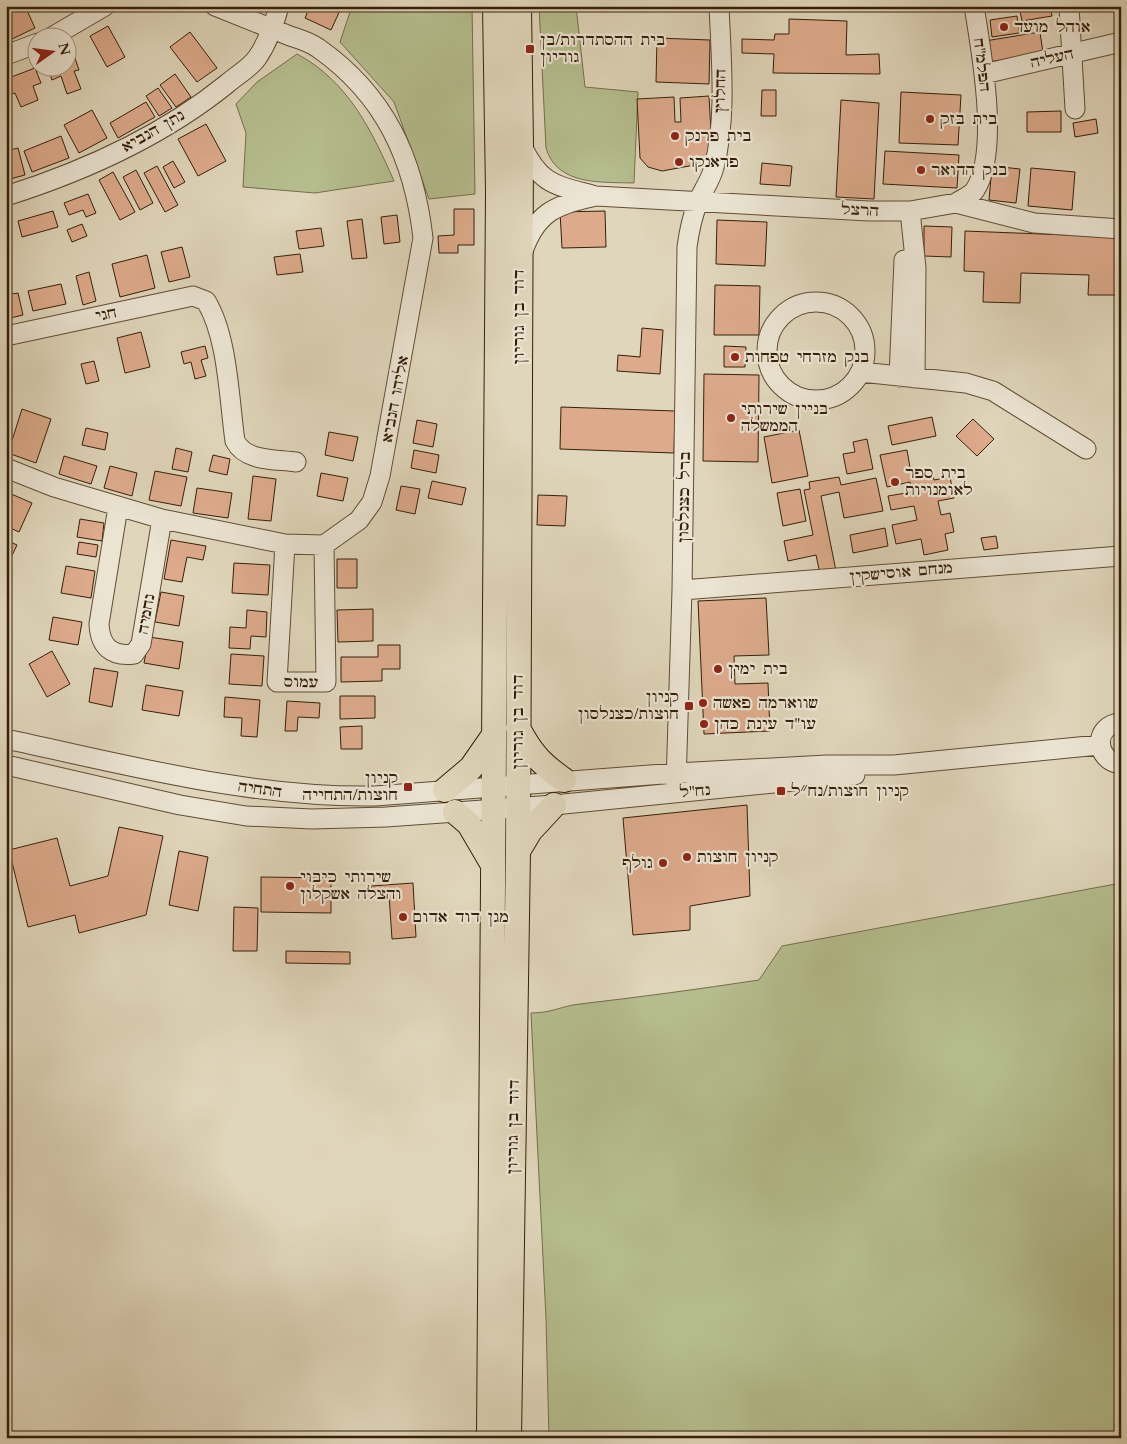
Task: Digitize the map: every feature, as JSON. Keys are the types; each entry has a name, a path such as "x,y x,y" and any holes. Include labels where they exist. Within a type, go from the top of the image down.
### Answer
{"main road":[{"name":"דוד בן גוריון","path":"489,1438 498,202 495,6"},
{"name":"דוד בן גוריון","path":"509,1438 518,851 519,262 521,145 519,6"},
{"path":"518,728 529,750 541,763 564,780"},
{"path":"445,790 471,768 494,735"},
{"path":"518,851 530,831 554,805"},
{"path":"455,812 469,824 494,866"}],"street":[{"path":"67,28 105,6"},
{"name":"אליהו הנביא","path":"215,6 317,47 357,81 384,117 406,158 419,203 423,238 380,476 372,502 359,520 324,546"},
{"name":"נתן הנביא","path":"6,196 60,178 132,145 205,101 256,60 273,29 279,6"},
{"name":"החלוץ","path":"698,202 714,168 718,144 721,77 719,6"},
{"name":"הפלמ\"ח","path":"956,203 975,190 985,160 988,114 974,6"},
{"path":"1069,6 1075,109"},
{"name":"העליה","path":"984,74 1121,42"},
{"path":"6,55 28,47"},
{"name":"הרצל","path":"521,145 532,166 543,178 558,186 596,196 910,211 956,203 1034,223 1121,229"},
{"name":"הרצל","path":"519,262 529,232 539,218 572,201 596,196"},
{"name":"ברל כצנלסון","path":"676,793 682,590 687,255 690,228 698,202"},
{"path":"907,378 903,273 910,211"},
{"name":"חגי","path":"6,336 193,296 206,301 214,313 223,352 235,441 239,449 246,455 296,462"},
{"path":"811,302 828,304 844,310 856,323 864,338 866,355 861,372 853,384 841,394 826,400 811,400 796,396 783,387 773,375 768,360 768,345 772,330 781,317 795,307 811,302"},
{"path":"861,372 966,383 993,391 1086,449"},
{"path":"6,468 54,487 162,519 285,544 324,546"},
{"name":"נחמיה","path":"118,507 99,624 100,637 105,645 113,652 123,656 134,654 141,644 162,519"},
{"name":"עמוס","path":"285,544 277,682 326,682 324,546"},
{"name":"מנחם אוסישקין","path":"682,590 1121,556"},
{"path":"1121,723 1107,727 1102,732 1099,745 1108,760 1121,764"},
{"name":"התחיה","path":"6,739 189,778 270,792 327,797 375,796 445,790 494,798"},
{"name":"נח\"ל","path":"518,784 827,765 894,765 1099,745"},
{"name":"התחיה","path":"6,765 180,805 246,816 312,819 455,812 494,798 518,784"},
{"name":"נח\"ל","path":"494,798 518,808 846,777 894,765"}],"green space":[{"path":"352,6 472,6 475,194 429,199 394,102 340,42"},
{"path":"539,6 576,6 585,87 638,92 634,183 595,182 570,176 552,160 546,148"},
{"path":"297,54 331,78 344,93 367,126 394,181 315,193 243,187 246,133 236,104 257,82"},
{"path":"1121,883 1121,1438 549,1438 546,1319 531,1013 545,1012 573,1005 759,980 782,946"}],"building":[{"path":"6,6 25,6 35,28 28,28 28,31 12,39 6,25"},
{"path":"310,6 342,6 331,30 305,18"},
{"path":"1019,6 1050,6 1052,16 1022,21"},
{"name":"אוהל מועד","path":"1017,16 1019,33 992,37 990,20"},
{"path":"789,19 847,21 846,55 879,54 880,74 773,73 774,54 742,53 742,39 774,40 775,34 789,34"},
{"path":"108,26 125,57 107,67 90,36"},
{"path":"190,32 217,68 197,82 170,47"},
{"path":"1040,32 1043,53 989,62 985,41"},
{"path":"657,38 710,40 709,84 656,82"},
{"path":"28,71 28,78 39,78 41,83 33,86 38,100 21,107 15,93 12,94 6,79"},
{"path":"175,74 191,97 176,107 160,85"},
{"path":"62,78 77,78 81,89 67,94"},
{"path":"158,88 172,108 159,116 146,96"},
{"path":"762,90 776,90 776,116 761,116"},
{"name":"בית בזק","path":"901,92 961,95 958,145 899,143"},
{"name":"בית פרנק","path":"709,96 712,151 700,164 662,171 648,167 640,158 637,99 674,97 675,122 681,122 680,98"},
{"path":"841,100 879,103 874,199 836,197"},
{"path":"146,102 155,117 118,138 110,123"},
{"path":"92,110 107,138 79,153 64,125"},
{"path":"1061,111 1061,132 1027,132 1027,112"},
{"path":"1096,119 1098,133 1075,137 1073,123"},
{"path":"206,124 226,161 198,176 178,139"},
{"path":"61,136 69,158 32,172 24,151"},
{"path":"18,148 25,175 6,180 6,151"},
{"name":"בנק הדואר","path":"885,151 959,155 957,188 883,184"},
{"path":"173,161 185,182 174,188 163,167"},
{"path":"762,163 792,166 790,186 760,184"},
{"path":"1121,163 1121,216 1119,217 1116,164"},
{"path":"157,166 178,205 165,212 144,173"},
{"path":"992,166 1020,169 1016,203 989,200"},
{"path":"1031,168 1075,172 1072,210 1028,206"},
{"path":"136,170 153,203 140,210 123,177"},
{"path":"113,172 135,212 120,220 99,180"},
{"path":"88,194 96,213 86,217 83,210 69,215 64,203"},
{"path":"454,209 474,209 474,245 458,245 458,253 439,253 438,236 454,235"},
{"path":"53,211 58,227 22,237 18,221"},
{"path":"605,211 606,247 562,248 560,212"},
{"path":"397,215 400,242 384,244 381,217"},
{"path":"362,219 367,258 352,259 347,221"},
{"path":"717,220 767,222 765,266 716,264"},
{"path":"82,224 87,236 72,242 67,230"},
{"path":"924,226 952,227 951,257 924,256"},
{"path":"321,228 324,246 299,249 296,231"},
{"path":"965,231 1118,237 1116,295 1088,295 1089,275 1021,273 1020,303 983,302 984,272 964,271"},
{"path":"182,247 190,277 169,282 161,252"},
{"path":"300,254 303,272 277,275 274,257"},
{"path":"147,255 155,288 120,297 112,264"},
{"path":"89,272 96,301 83,305 76,276"},
{"path":"61,284 66,304 33,311 28,291"},
{"path":"715,285 760,286 759,335 714,335"},
{"path":"18,293 23,315 6,319 6,295"},
{"path":"642,328 663,330 660,374 617,371 618,355 640,357"},
{"path":"141,332 150,367 125,373 117,338"},
{"path":"205,346 208,358 201,360 206,376 195,379 191,362 184,364 181,352"},
{"name":"בנק מזרחי טפחות","path":"724,346 746,347 745,367 724,367"},
{"path":"94,361 99,381 86,384 81,364"},
{"name":"בניין שירותי הממשלה","path":"704,374 759,375 758,462 703,461"},
{"path":"561,407 675,411 674,453 560,449"},
{"path":"22,409 51,419 36,463 8,453"},
{"path":"932,417 936,436 892,445 888,426"},
{"path":"973,419 994,439 977,456 956,436"},
{"path":"417,420 437,424 433,447 413,443"},
{"path":"86,428 108,433 105,450 82,445"},
{"path":"799,430 808,476 772,483 764,437"},
{"path":"329,432 358,437 353,461 325,455"},
{"path":"867,439 873,469 847,474 843,454 855,452 853,442"},
{"path":"176,448 192,452 188,472 172,469"},
{"path":"414,450 439,455 436,473 411,468"},
{"path":"907,450 911,473 932,469 934,480 950,477 954,498 938,501 941,515 950,513 954,532 945,534 948,550 924,555 921,539 896,544 892,525 917,520 914,506 891,510 888,496 912,492 910,482 887,487 880,455"},
{"path":"213,455 230,459 227,475 209,471"},
{"path":"64,456 97,466 91,484 59,474"},
{"path":"110,466 137,473 132,496 104,488"},
{"path":"155,471 187,477 181,506 149,500"},
{"path":"321,473 348,478 343,501 317,496"},
{"path":"253,476 276,479 271,521 248,519"},
{"path":"839,477 841,485 876,478 883,511 844,518 839,492 821,496 836,571 820,574 816,555 788,561 784,541 813,535 804,490 810,489 809,482"},
{"path":"432,481 466,488 462,505 428,498"},
{"path":"401,486 420,489 415,514 396,510"},
{"path":"197,488 232,493 228,518 193,513"},
{"path":"800,489 806,521 783,526 777,493"},
{"path":"9,493 32,503 19,532 6,526 6,499"},
{"path":"538,495 567,496 565,526 537,525"},
{"path":"80,519 104,523 102,541 77,537"},
{"path":"885,528 888,546 853,553 850,535"},
{"path":"996,536 998,548 984,550 981,538"},
{"path":"6,540 17,545 6,568"},
{"path":"171,540 206,546 203,560 187,557 182,582 164,579"},
{"path":"79,542 98,545 96,557 77,554"},
{"path":"337,559 357,559 357,588 337,588"},
{"path":"234,563 270,565 268,595 232,593"},
{"path":"66,566 95,571 91,598 61,593"},
{"path":"161,592 184,596 179,626 155,622"},
{"name":"בית ימין","path":"766,598 769,655 734,656 735,684 768,683 770,731 704,734 698,601"},
{"path":"373,609 373,641 338,642 337,610"},
{"path":"247,610 267,612 266,637 251,636 250,649 229,648 230,627 246,628"},
{"path":"53,617 82,622 78,645 49,640"},
{"path":"149,637 183,642 179,669 144,663"},
{"path":"378,645 400,645 400,669 382,669 382,681 341,682 341,657 378,657"},
{"path":"52,651 70,684 47,697 29,664"},
{"path":"231,654 264,656 262,686 229,684"},
{"path":"94,668 118,672 112,707 89,702"},
{"path":"146,685 183,691 179,716 142,710"},
{"path":"340,696 375,696 375,718 340,719"},
{"path":"225,697 260,700 257,737 241,736 242,718 224,717"},
{"path":"287,701 320,703 319,718 298,717 297,731 285,731"},
{"path":"362,726 362,749 341,749 340,727"},
{"name":"קניון חוצות","path":"747,805 750,896 690,906 690,930 633,935 623,818"},
{"path":"119,827 163,836 146,915 79,933 75,915 28,927 9,850 57,838 70,886 108,876"},
{"path":"179,851 208,857 198,911 169,905"},
{"path":"261,877 331,878 331,913 261,912"},
{"name":"מגן דוד אדום","path":"413,883 416,937 392,939 389,895 372,896 371,886"},
{"path":"234,907 258,908 257,951 233,951"},
{"path":"286,951 350,952 350,964 286,963"}],"place":[{"name":"אוהל מועד","path":"1004,27"},
{"name":"בית ההסתדרות/בן גוריון","path":"530,49"},
{"name":"בית בזק","path":"930,119"},
{"name":"בית פרנק","path":"675,136"},
{"name":"פראנקו","path":"679,162"},
{"name":"בנק הדואר","path":"921,170"},
{"name":"בנק מזרחי טפחות","path":"735,357"},
{"name":"בניין שירותי הממשלה","path":"731,418"},
{"name":"בית ספר לאומנויות","path":"895,482"},
{"name":"בית ימין","path":"718,669"},
{"name":"שווארמה פאשה","path":"703,703"},
{"name":"קניון חוצות/כצנלסון","path":"689,706"},
{"name":"עו\"ד עינת כהן","path":"704,724"},
{"name":"קניון חוצות/התחייה","path":"408,787"},
{"name":"קניון חוצות/נח״ל","path":"781,791"},
{"name":"קניון חוצות","path":"687,857"},
{"name":"גולף","path":"663,863"},
{"name":"שירותי כיבוי והצלה אשקלון","path":"290,886"},
{"name":"מגן דוד אדום","path":"403,917"}]}
